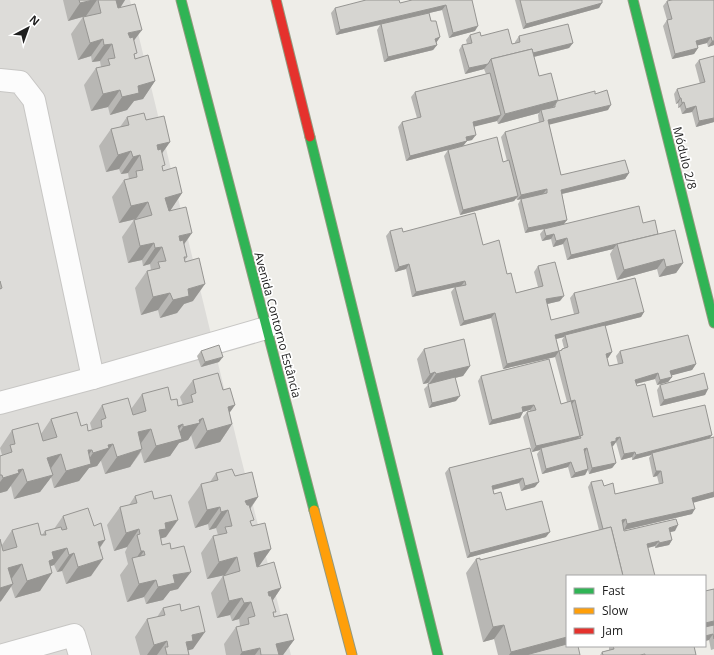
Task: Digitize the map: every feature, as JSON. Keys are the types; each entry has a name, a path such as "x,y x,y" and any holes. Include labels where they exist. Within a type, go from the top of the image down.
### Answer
{"street":[{"name":"Avenida Contorno Estância","path":"181,0 352,655"},
{"path":"276,0 438,655"},
{"name":"Módulo 2/8","path":"633,0 714,322"},
{"path":"0,80 20,82 34,100 94,378"},
{"path":"0,403 94,378 266,328"},
{"path":"3,655 74,635 80,655"}],"shaded area":[{"path":"0,0 130,0 240,454 291,655 0,655"}],"building":[{"path":"79,0 93,0 80,3"},
{"path":"98,0 116,0 118,8 135,4 142,30 128,33 130,38 133,37 137,53 134,54 135,59 148,55 155,81 138,86 139,93 122,97 120,90 103,94 96,68 110,65 108,59 115,58 112,44 104,45 103,39 90,43 83,17 101,13"},
{"path":"366,0 399,0 400,3 412,0 472,0 478,26 453,33 446,5 340,30 335,8"},
{"path":"520,0 602,0 602,3 526,24"},
{"path":"714,0 714,41 712,41 711,37 696,41 698,48 675,54 667,20 672,19 667,1"},
{"path":"429,13 431,21 436,21 440,37 435,39 437,45 388,57 381,24"},
{"path":"568,24 573,43 533,53 532,49 491,59 488,64 469,68 462,45 472,43 470,35 480,32 481,36 508,29 512,44 520,42 519,36"},
{"path":"532,49 539,76 551,73 558,100 505,114 491,59"},
{"path":"714,56 714,118 699,121 696,106 686,109 677,89 705,82 699,60"},
{"path":"490,73 501,115 473,122 476,135 466,137 467,141 410,156 402,122 421,117 415,92"},
{"path":"607,90 611,105 548,120 561,175 625,160 629,173 561,190 567,220 528,228 521,199 547,193 547,189 521,195 505,132 544,121 541,110 555,107 557,101 595,91 595,94"},
{"path":"144,113 146,120 164,116 170,142 157,145 158,150 161,149 165,165 162,166 163,171 176,167 182,193 165,198 169,211 186,207 192,233 179,236 180,241 183,240 187,257 184,257 185,262 199,258 205,284 188,289 189,296 173,300 170,293 153,297 147,271 160,268 158,262 166,261 162,247 155,248 154,243 140,246 134,220 152,215 148,202 131,206 124,180 137,177 136,171 143,170 140,155 133,157 131,151 118,155 111,129 129,125 127,117"},
{"path":"497,137 503,162 509,160 518,196 463,210 448,150"},
{"path":"639,206 643,223 655,220 658,234 571,255 567,238 556,241 554,234 546,236 544,229"},
{"path":"475,213 483,245 499,240 507,274 511,273 516,293 543,286 538,266 555,262 564,296 546,299 551,320 579,313 574,293 635,278 644,312 555,335 559,351 507,364 495,313 464,321 455,287 466,285 465,281 416,292 409,264 399,267 390,231 402,228 403,232"},
{"path":"675,230 683,263 666,267 664,259 624,270 617,244"},
{"path":"605,325 612,352 606,354 609,366 623,363 620,351 688,335 696,364 670,371 672,377 660,380 658,373 635,380 637,386 645,384 653,417 705,405 712,435 636,455 635,452 624,454 620,437 616,438 616,441 611,442 616,463 592,468 587,448 584,449 588,469 575,473 571,462 546,469 541,448 581,438 580,436 583,435 575,400 571,401 559,351 568,347 565,335"},
{"path":"464,339 470,366 430,374 424,349"},
{"path":"219,345 223,357 205,362 201,351"},
{"path":"549,359 561,404 571,401 580,436 536,446 527,412 536,410 534,405 522,407 523,412 492,420 481,376"},
{"path":"218,373 223,390 230,388 235,405 228,407 232,424 207,431 203,418 199,420 200,423 183,427 183,424 178,426 182,439 156,446 151,429 138,432 142,449 117,457 113,444 108,445 109,448 93,453 92,450 88,450 91,464 66,471 61,454 47,458 53,475 27,482 23,469 18,470 19,473 3,478 2,475 0,475 0,456 12,452 10,445 15,444 12,430 38,423 43,441 57,437 51,419 77,412 81,426 87,424 88,431 102,427 101,420 106,418 102,405 128,398 133,415 146,411 142,394 168,387 171,400 177,399 178,406 193,402 191,395 196,393 193,380"},
{"path":"704,373 708,389 664,400 660,385"},
{"path":"455,377 460,396 432,403 428,384"},
{"path":"714,437 714,492 692,498 695,509 627,524 626,519 622,520 624,531 676,519 678,525 669,528 672,540 647,544 655,575 623,575 611,527 603,529 591,482 602,480 604,486 613,483 615,494 663,483 661,471 656,471 652,453"},
{"path":"530,448 539,482 525,486 523,478 492,486 494,494 501,492 506,510 542,501 550,532 470,553 449,468"},
{"path":"232,469 235,476 252,472 258,497 245,501 247,505 249,505 254,520 250,521 252,526 265,523 271,549 254,553 257,567 274,562 281,588 268,592 269,596 271,596 276,612 273,612 274,617 287,614 294,640 276,644 279,655 261,655 260,648 242,652 236,627 249,624 248,618 255,616 251,602 244,603 242,598 229,601 223,576 240,571 237,557 219,562 213,536 227,533 225,527 232,526 228,510 221,512 220,507 207,510 201,484 218,480 216,473"},
{"path":"152,491 154,499 171,495 178,520 165,523 166,529 159,530 162,545 170,543 171,549 184,546 191,572 173,575 175,583 158,587 156,580 139,584 132,558 145,555 144,551 141,551 137,535 140,534 139,529 126,533 120,507 137,503 135,496"},
{"path":"88,508 94,526 101,523 105,540 98,542 103,559 78,567 74,553 69,555 67,548 52,552 54,559 49,561 52,573 27,581 22,564 8,568 13,584 0,588 0,539 3,551 17,547 12,530 38,523 41,535 46,535 45,531 61,527 62,530 67,529 63,516"},
{"path":"611,527 623,575 566,575 566,637 511,652 504,625 493,627 476,559 480,558 480,560"},
{"path":"714,589 714,621 706,623 706,591"},
{"path":"180,604 181,611 199,606 205,632 192,635 193,641 186,642 189,655 167,655 165,647 168,647 167,641 154,645 147,619 165,615 163,608"},
{"path":"714,625 714,639 713,634 706,636 706,627"},
{"path":"566,644 566,647 578,647 580,655 526,655"},
{"path":"613,647 694,647 696,655 603,655 602,652 614,649"}],"traffic: fast":[{"path":"181,0 314,510"},
{"path":"633,0 714,323"},
{"path":"310,137 438,655"}],"traffic: slow":[{"path":"314,510 352,655"}],"traffic: jam":[{"path":"276,0 310,137"}]}
